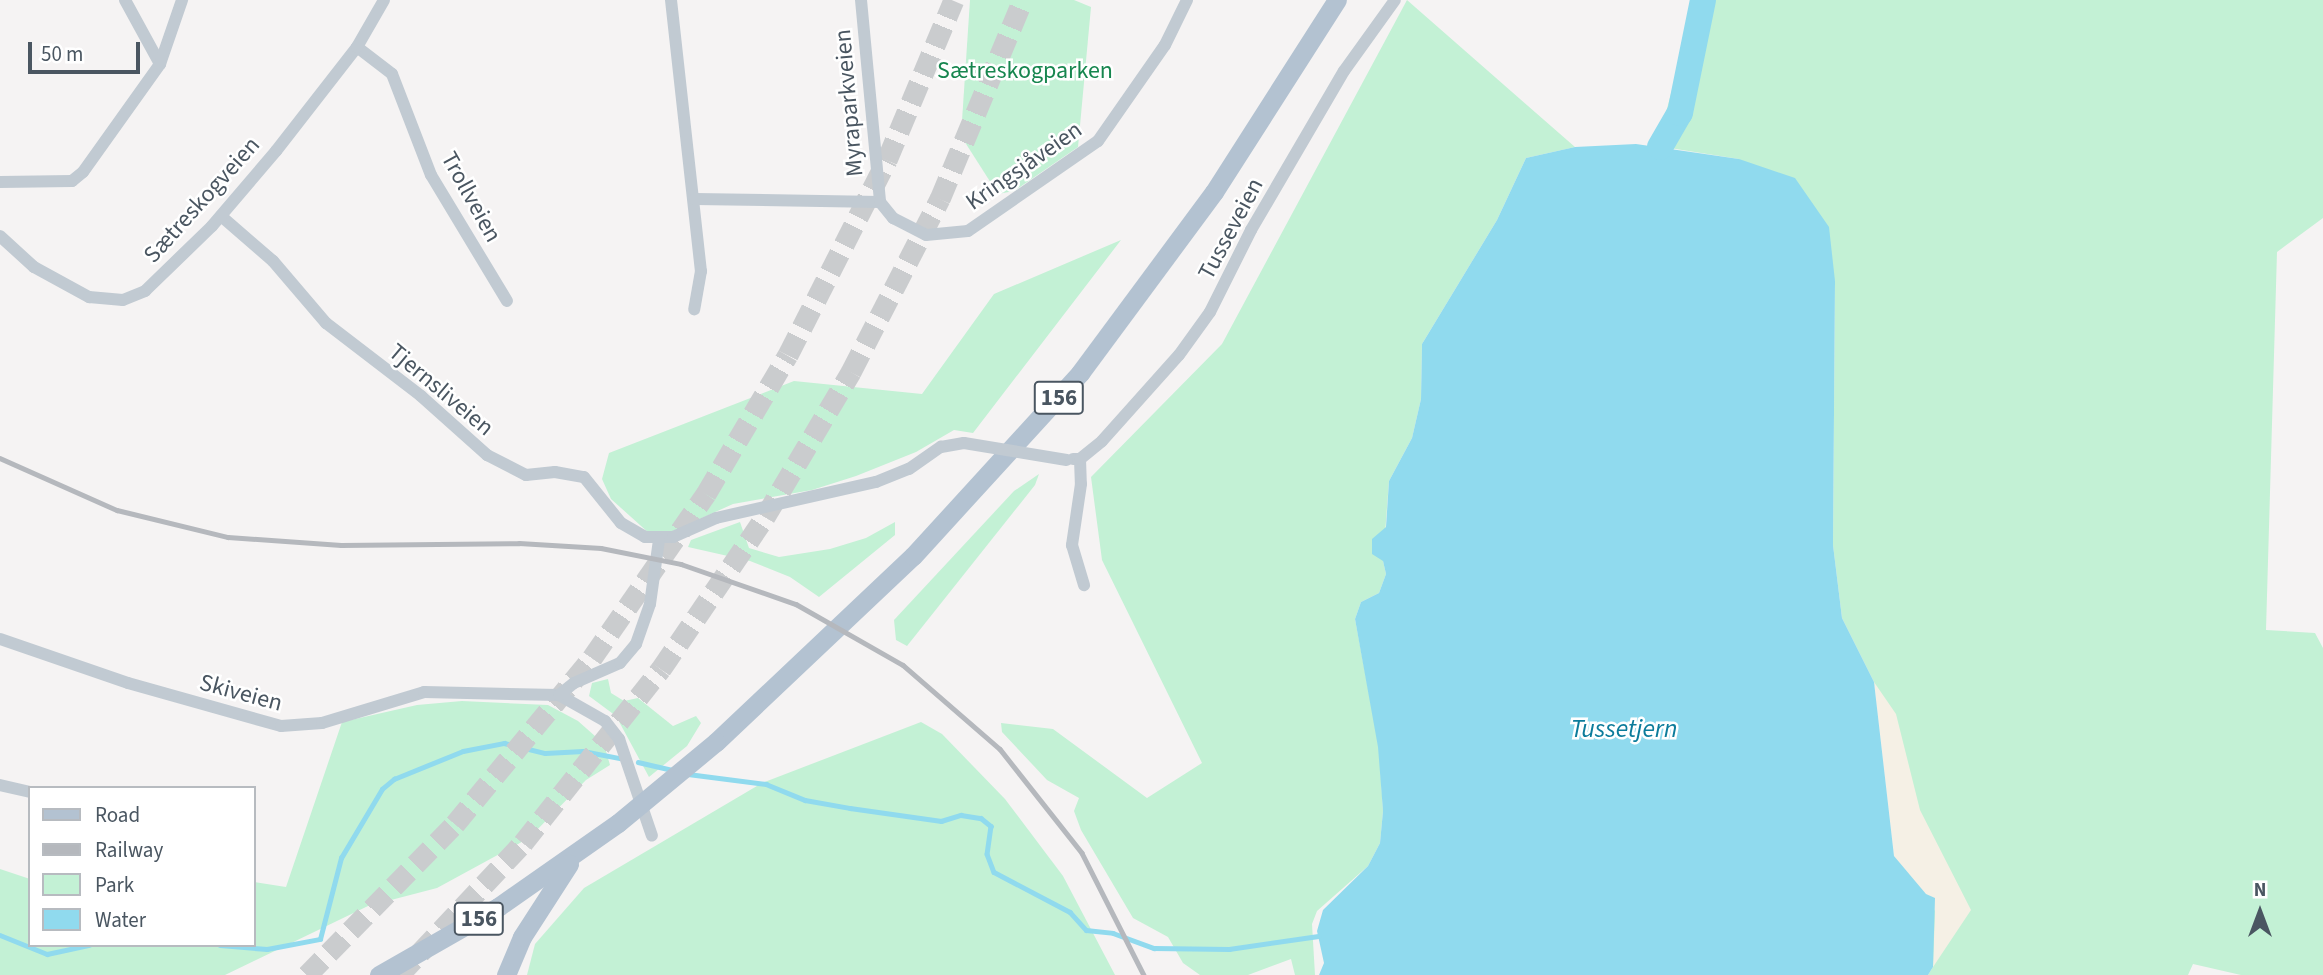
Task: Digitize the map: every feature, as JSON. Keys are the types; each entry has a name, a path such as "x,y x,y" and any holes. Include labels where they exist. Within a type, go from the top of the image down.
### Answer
{"main road":[{"name":"156","path":"379,975 445,940 575,855 618,823 716,742 903,566 1080,373 1207,202 1337,0"},
{"name":"156","path":"506,975 522,937 575,855"}],"street":[{"path":"125,0 160,64"},
{"path":"0,182 72,181 101,149 160,64 182,0"},
{"name":"Sætreskogveien","path":"0,236 34,267 89,297 123,300 159,280 221,216 357,47 384,0"},
{"path":"671,0 701,271 694,309"},
{"name":"Myraparkveien","path":"861,0 880,202"},
{"name":"Kringsjåveien","path":"880,202 911,229 943,237 968,231 1012,203 1098,141 1166,45 1187,0"},
{"name":"Tusseveien","path":"1080,459 1102,441 1179,355 1210,312 1251,230 1344,71 1395,0"},
{"name":"Trollveien","path":"357,47 392,74 431,175 507,301"},
{"path":"695,199 880,202"},
{"name":"Tjernsliveien","path":"221,216 273,261 333,329 421,396 487,455 526,475 555,472 584,477 621,523 659,540"},
{"path":"559,695 574,682 620,663 636,644 650,604 659,540 716,518 876,482 909,469 942,447 964,443 1067,460 1080,459 1072,545 1084,585"},
{"name":"Skiveien","path":"0,639 128,683 281,726 322,723 424,692 559,695 605,722 618,739 652,836"},
{"path":"0,785 28,792"}],"green space":[{"name":"Sætreskogparken","path":"970,0 1074,0 1091,7 1078,147 1014,191 998,194 961,136"},
{"path":"1407,0 1575,147 1526,158 1497,220 1422,344 1421,399 1412,438 1389,481 1383,561 1386,574 1379,593 1361,602 1355,619 1379,747 1383,811 1380,843 1368,866 1317,911 1312,924 1315,975 1295,975 1291,959 1248,975 1200,975 1183,963 1168,937 1133,918 1081,830 1074,811 1079,798 1047,780 1002,732 1001,723 1053,729 1147,798 1202,763 1102,560 1091,477 1222,344"},
{"path":"1696,0 2323,0 2323,218 2277,252 2266,630 2315,633 2323,648 2323,975 2241,975 2193,964 2188,975 1928,975 1933,967 1874,682 1842,618 1833,545 1835,281 1739,159 1657,146"},
{"path":"1121,240 973,433 954,430 916,452 856,476 812,490 733,504 673,531 650,534 611,499 602,479 609,453 794,381 922,394 994,294"},
{"path":"1039,474 1035,485 907,646 896,640 894,620 1014,491"},
{"path":"740,522 749,548 779,557 830,549 866,538 895,522 895,535 819,597 790,577 750,561 688,547 691,540"},
{"path":"608,679 611,693 624,701 638,698 673,726 696,716 701,723 687,746 649,777 616,716 589,696 592,683"},
{"path":"462,701 548,705 578,721 604,744 610,765 586,780 529,838 437,888 368,906 225,975 0,975 0,869 28,878 28,947 256,947 256,882 286,887 342,722 417,705"},
{"path":"921,722 942,734 1005,799 1063,876 1115,975 527,975 535,944 584,888 762,783"}],"sand":[{"path":"1874,682 1896,714 1920,810 1971,910 1933,967 1935,911 1894,856"}],"water":[{"name":"Tussetjern","path":"1636,144 1739,159 1795,178 1829,227 1835,281 1833,545 1842,618 1874,682 1894,856 1926,894 1935,898 1933,967 1928,975 1319,975 1324,963 1317,931 1323,910 1368,866 1380,843 1383,811 1378,747 1355,619 1361,602 1379,593 1386,574 1383,561 1372,554 1372,539 1386,527 1389,481 1412,438 1421,399 1422,344 1497,220 1526,158 1575,147"}],"waterway":[{"path":"1660,147 1680,113 1703,0"},
{"path":"244,947 267,949 320,939 341,858 382,789 394,779 463,751 504,743 545,753 583,751 619,758"},
{"path":"638,762 673,770"},
{"path":"688,774 766,784 805,800 850,808 941,821 961,815 981,818 991,826 987,854 994,872 1070,912 1086,930 1113,933 1154,948 1229,949 1318,936"},
{"path":"0,935 28,946"},
{"path":"30,947 47,954 80,947"}],"tunnel":[{"path":"307,975 455,824 592,658 706,494 788,355 887,160 954,0"},
{"path":"399,975 523,843 661,669 765,517 851,372 940,199 1023,0"}],"railway":[{"path":"0,458 117,510 228,537 341,545 519,543 601,548 681,564 796,604 903,665 1000,749 1082,853 1144,975"}]}
